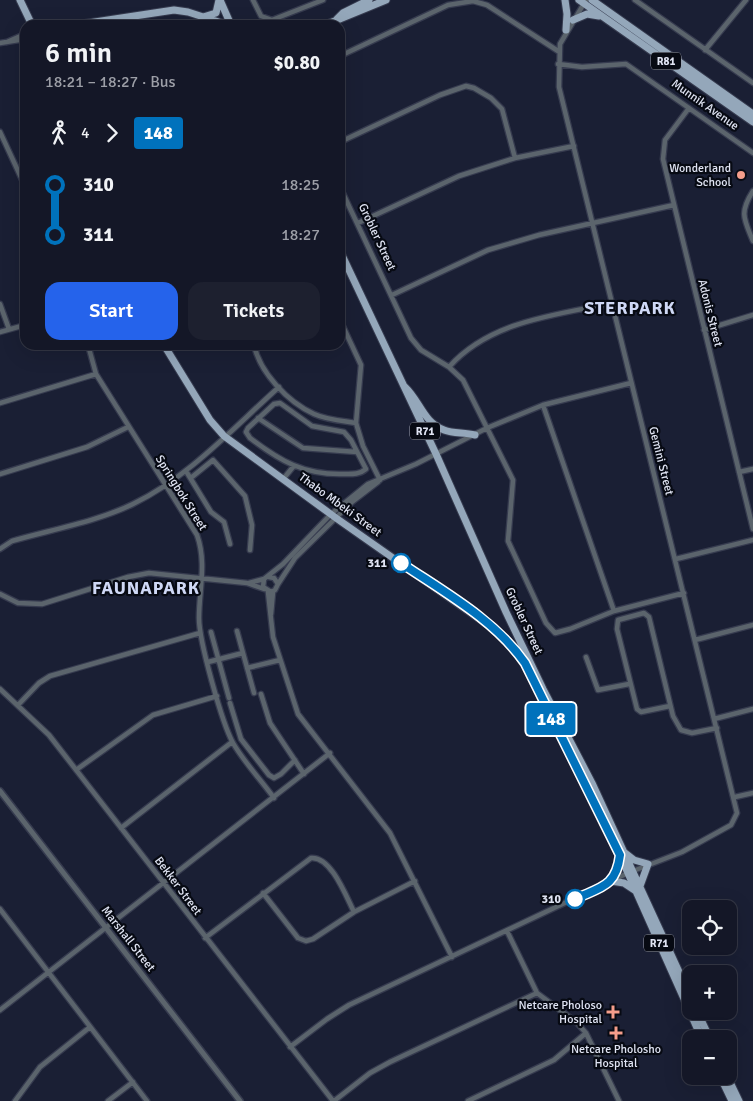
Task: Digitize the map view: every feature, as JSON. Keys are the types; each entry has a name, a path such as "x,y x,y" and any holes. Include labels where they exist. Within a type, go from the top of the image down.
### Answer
{"main road":[{"path":"20,0 30,20"},
{"path":"200,17 216,13 220,0"},
{"path":"220,0 228,20"},
{"path":"337,19 343,13 369,0"},
{"path":"337,19 386,0"},
{"path":"565,0 568,14 566,30"},
{"name":"Munnik Avenue","path":"592,0 753,114"},
{"name":"Munnik Avenue","path":"583,1 753,122"},
{"path":"136,20 174,10 188,12 211,20"},
{"path":"573,20 587,14 606,19"},
{"name":"Grobler Street","path":"345,262 436,454 506,612 546,696 592,783 630,872 682,979"},
{"name":"Thabo Mbeki Street","path":"167,350 210,420 224,436 487,624 508,641 525,663"},
{"path":"402,383 411,392 425,416 434,424 449,432 474,435"},
{"path":"506,612 525,663 541,691 546,696"},
{"name":"Grobler Street","path":"525,663 622,853"},
{"path":"622,853 634,860 648,864 638,889 624,883 611,881 618,868 622,853"},
{"name":"Grobler Street","path":"638,889 698,1030"},
{"path":"724,1085 732,1101"},
{"path":"731,1085 739,1101"}],"street":[{"path":"253,0 261,16 274,20 323,0"},
{"path":"635,0 753,84"},
{"path":"345,54 448,5 473,1 487,5 558,51"},
{"name":"Gemini Street","path":"290,1047 327,1019 348,1006 630,872 682,852 731,825 737,813 735,798 559,87 558,51 566,30 583,1"},
{"path":"705,50 744,1"},
{"path":"7,42 20,36"},
{"path":"0,44 20,40"},
{"name":"Munnik Avenue","path":"558,64 582,67 626,64 753,153"},
{"path":"345,140 440,95 466,86 474,88 491,98 502,109 515,158"},
{"name":"Adonis Street","path":"689,108 662,145 663,160 753,529"},
{"path":"0,132 20,175"},
{"path":"358,223 449,180 515,158 574,146"},
{"path":"753,191 745,204 743,212 753,241"},
{"name":"Grobler Street","path":"345,197 418,347 449,367 463,380 514,484 507,536 509,546 546,623 555,633 570,629 614,610"},
{"path":"392,295 482,252 539,236 674,205"},
{"path":"449,367 473,344 505,329 540,318 613,303"},
{"path":"0,304 8,330"},
{"path":"704,330 753,316"},
{"path":"0,332 20,326"},
{"path":"345,331 362,370 356,423 363,446 380,480"},
{"name":"Springbok Street","path":"89,350 96,374 197,535 202,551 200,633 217,696 232,742 274,798"},
{"path":"256,350 260,361 278,387 315,414 356,423"},
{"path":"0,404 96,374"},
{"path":"267,578 334,516 380,480 487,428 543,406 631,383"},
{"path":"0,549 12,541 126,507 164,485 200,460 278,387"},
{"path":"280,403 312,426 344,432 358,452 366,468 357,473 324,473 293,467 246,434 248,428 258,418 274,404 280,403"},
{"path":"543,406 614,610 684,593"},
{"path":"258,418 303,448 358,452"},
{"path":"0,474 87,447 128,427"},
{"path":"192,477 213,460 241,488 250,510 250,550"},
{"path":"284,478 293,467"},
{"path":"738,472 753,469"},
{"path":"186,471 192,477 211,512 224,522 230,544"},
{"path":"268,591 278,584 295,558 334,516"},
{"path":"676,559 753,540"},
{"path":"0,594 18,603 38,604 140,574 159,573 248,583 268,591"},
{"path":"267,578 271,618 280,660 298,714 390,832 452,957"},
{"path":"248,583 274,578 278,584"},
{"path":"670,706 639,711 630,684 617,624 622,618 644,613 650,619 670,706 675,721 684,732 692,733 717,728"},
{"path":"695,640 753,625"},
{"path":"237,631 254,693"},
{"path":"211,632 243,743 268,775 274,778 281,774 295,760"},
{"path":"18,705 38,682 50,676 200,633"},
{"path":"208,662 243,653"},
{"path":"586,657 598,690 630,684"},
{"path":"247,668 280,660"},
{"name":"Bekker Street","path":"0,689 49,735 205,938 334,1101"},
{"path":"261,694 270,723 304,774"},
{"path":"76,770 153,715 217,696"},
{"path":"714,719 753,710"},
{"path":"121,828 232,742"},
{"path":"0,1010 330,753"},
{"name":"Marshall Street","path":"0,791 240,1101"},
{"path":"735,798 753,793"},
{"path":"205,938 302,862 316,857 329,867 354,912"},
{"path":"263,893 295,935 302,940 313,939 354,912 415,881"},
{"path":"0,909 148,1101"},
{"path":"507,931 537,993 576,1022 586,1033 619,1101"},
{"path":"334,1101 370,1073 390,1062 537,993"},
{"path":"15,1101 40,1067 90,1027"},
{"path":"468,1101 554,1060 586,1033"},
{"path":"108,1101 133,1082"}],"bus line":[{"name":"148","path":"401,563 487,624 508,641 525,663 620,855 618,868 611,881 575,899"}],"place":[{"name":"Wonderland School","path":"741,175"},
{"name":"311","path":"401,563"},
{"name":"310","path":"575,899"},
{"name":"Netcare Pholoso Hospital","path":"613,1012"},
{"name":"Netcare Pholosho Hospital","path":"616,1033"}],"district":[{"name":"STERPARK","path":"630,308"},
{"name":"FAUNAPARK","path":"146,588"}]}
